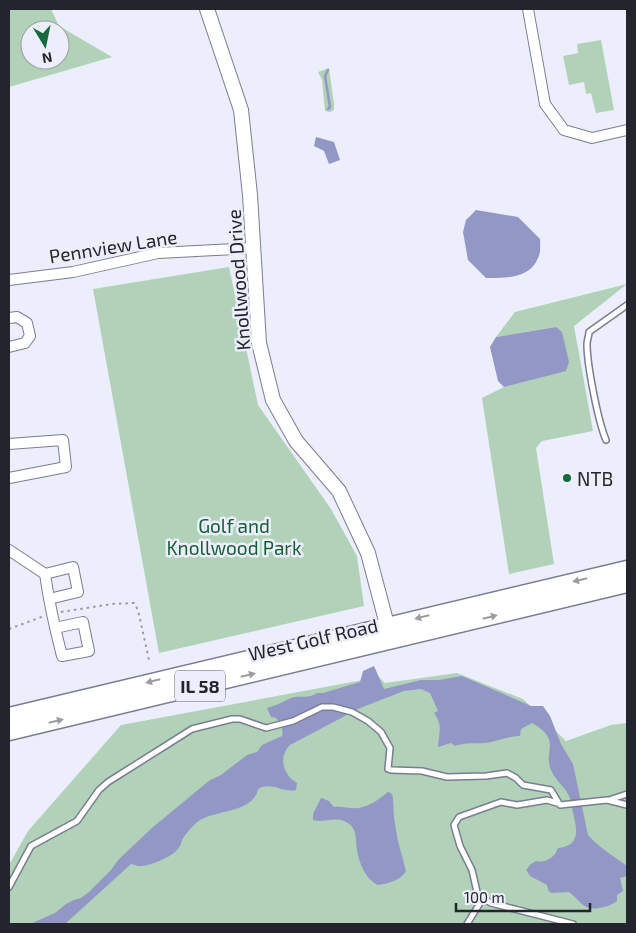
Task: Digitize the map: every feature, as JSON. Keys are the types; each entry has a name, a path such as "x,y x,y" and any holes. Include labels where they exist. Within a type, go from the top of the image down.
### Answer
{"main road":[{"name":"West Golf Road","path":"9,732 627,569"},
{"name":"West Golf Road","path":"9,716 389,633 627,584"}],"street":[{"name":"Knollwood Drive","path":"207,9 241,110 250,195 259,343 273,400 296,441 339,491 368,553 389,633"},
{"path":"528,9 545,104 564,130 592,138 627,130"},
{"name":"Pennview Lane","path":"9,280 73,272 158,253 254,248"},
{"path":"9,318 18,317 27,323 30,336 25,343 9,347"},
{"path":"9,444 62,440 66,467 9,478"},
{"path":"9,550 44,574 55,628"},
{"path":"44,574 73,567 78,592 49,599"}],"lane":[{"path":"606,440 602,431 591,375 587,343 590,332 627,305"},
{"path":"9,887 31,846 77,821 108,782 192,729 232,719 240,719 266,728 293,720 322,707 333,707 352,712 375,725 386,738 390,748 388,769 422,771 447,777 510,774 523,785 551,790 558,804"},
{"path":"468,924 480,903 480,896 475,886 472,870 460,846 454,825 459,817 501,802 517,805 547,800 558,804 607,800 627,794"},
{"path":"607,800 627,805"},
{"path":"480,896 488,901 574,924"},
{"path":"480,903 488,901"}],"path":[{"path":"9,629 52,614 112,604 134,603 138,610 149,660"}],"green space":[{"path":"9,9 51,9 56,20 20,20 20,70 67,70 9,87"},
{"path":"70,32 112,57 70,69"},
{"path":"601,40 614,110 596,113 591,93 586,94 584,82 569,85 563,56 578,53 577,44"},
{"path":"329,68 334,104 334,110 330,112 325,111 322,80 318,72"},
{"name":"Golf and Knollwood Park","path":"229,267 258,405 331,509 357,556 364,606 159,653 93,289"},
{"path":"627,284 574,326 593,431 542,441 536,448 554,564 509,574 482,398 504,387 566,370 556,327 496,337 515,312"},
{"path":"457,673 523,699 566,741 611,725 627,723 627,924 9,924 9,865 28,831 121,725 379,677 385,683"}],"water":[{"path":"316,137 334,142 340,160 329,164 324,151 314,146"},
{"path":"476,210 518,217 540,239 539,256 529,270 516,276 486,278 468,260 463,232 466,220"},
{"path":"556,327 562,332 569,362 566,371 504,387 498,381 490,347 496,337"},
{"path":"374,666 384,689 421,680 439,680 462,676 531,706 543,706 550,716 561,744 573,764 588,835 627,866 627,876 620,878 623,891 617,895 617,901 604,907 589,908 569,892 551,893 547,885 530,876 526,870 536,861 550,859 558,848 571,844 576,836 576,825 570,798 549,765 549,741 542,729 532,723 521,729 520,736 455,746 451,743 438,747 440,733 434,713 438,711 430,693 421,689 404,691 360,708 290,745 286,750 283,760 285,771 297,783 296,790 268,786 258,789 255,797 250,802 200,820 186,834 178,849 170,856 148,865 139,866 131,864 65,924 30,924 55,913 66,904 81,898 153,827 210,780 221,775 247,755 257,752 262,745 282,736 280,724 276,718 271,717 267,708 292,698 323,693 360,682 363,671"},
{"path":"388,792 393,797 398,841 406,871 397,879 378,885 370,879 361,865 352,826 340,820 313,820 313,814 321,798 329,801 334,807 358,808 370,804"}],"waterway":[{"path":"328,70 325,76 330,107 328,109"}],"place":[{"name":"NTB","path":"567,478"}]}
